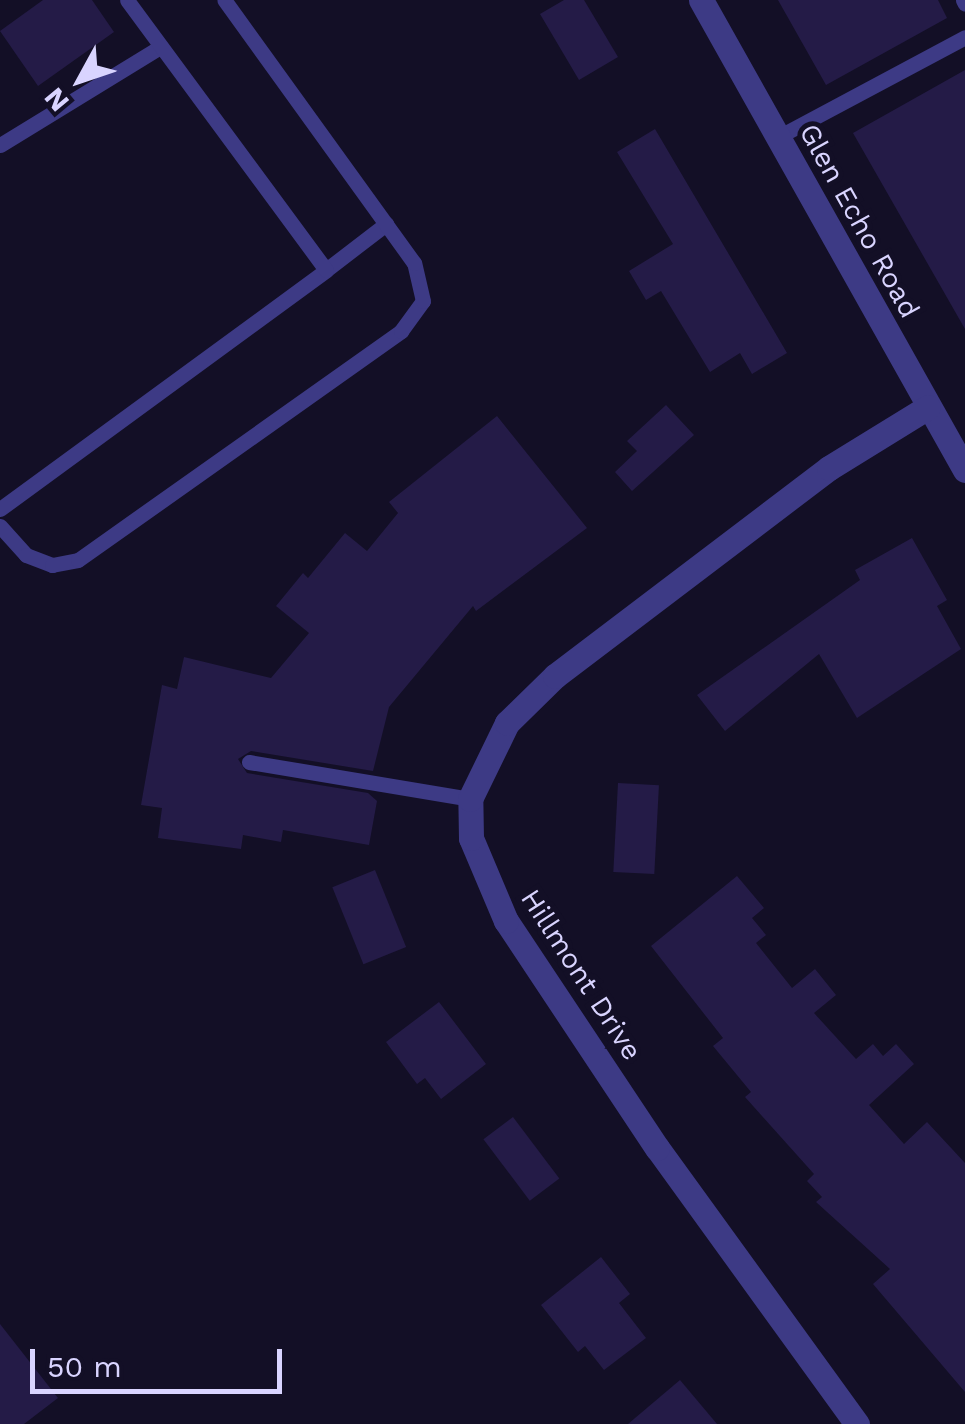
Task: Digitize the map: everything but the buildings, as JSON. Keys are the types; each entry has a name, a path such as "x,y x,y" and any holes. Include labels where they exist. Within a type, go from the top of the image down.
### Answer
{"street":[{"name":"Glen Echo Road","path":"701,0 965,470"},
{"path":"470,799 508,723 555,676 828,468 928,407"},
{"name":"Hillmont Drive","path":"470,799 471,838 506,921 657,1148 857,1424"}],"lane":[{"path":"127,0 326,270"},
{"path":"0,526 26,554 52,566 78,560 401,332 423,301 414,263 224,0"},
{"path":"778,138 965,37"},
{"path":"0,146 160,47"},
{"path":"0,509 386,224"},
{"path":"249,762 470,799"}]}
